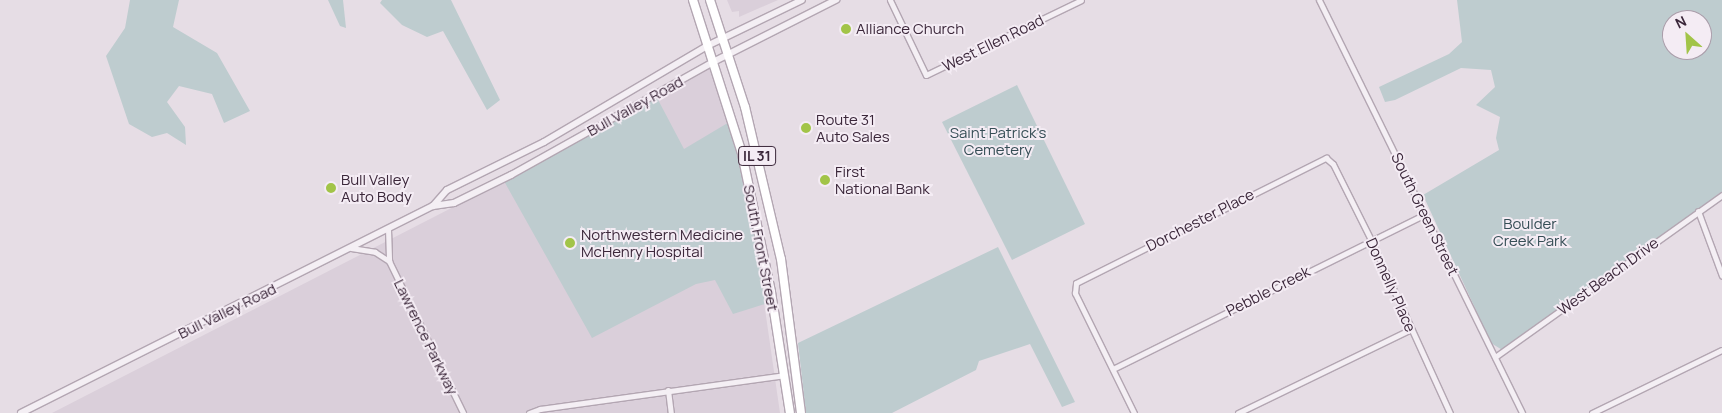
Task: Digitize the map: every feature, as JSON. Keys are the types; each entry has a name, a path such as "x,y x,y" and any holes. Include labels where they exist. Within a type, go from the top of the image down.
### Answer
{"main road":[{"name":"South Front Street","path":"693,0 715,61 748,179 771,292 790,413"},
{"name":"South Front Street","path":"710,0 729,53 745,108 781,259 801,413"}],"street":[{"name":"Bull Valley Road","path":"433,206 447,190 544,142 709,45 802,0"},
{"name":"Bull Valley Road","path":"21,413 433,206 454,204 511,175 729,53 836,0"},
{"name":"West Ellen Road","path":"890,0 926,75 1081,0"},
{"name":"South Green Street","path":"1319,0 1522,413"},
{"name":"Dorchester Place","path":"1112,369 1074,286 1321,159 1329,159"},
{"name":"Donnelly Place","path":"1329,159 1371,240 1450,413"},
{"name":"West Beach Drive","path":"1495,357 1722,195"},
{"path":"1698,211 1722,276"},
{"name":"Pebble Creek","path":"1112,369 1425,214"},
{"name":"Lawrence Parkway","path":"388,229 389,261 463,413"},
{"name":"Lawrence Parkway","path":"351,248 375,252 389,261"},
{"path":"1238,413 1411,329"},
{"path":"1592,413 1722,350"},
{"path":"1112,369 1134,413"},
{"path":"530,413 540,408 784,375"},
{"path":"668,390 671,413"}],"shaded area":[{"path":"727,0 778,0 739,17 739,11 732,12"},
{"name":"Northwestern Medicine McHenry Hospital","path":"715,63 744,164 780,413 52,413 504,181"}],"green space":[{"path":"130,0 179,0 173,27 217,53 250,111 224,123 212,94 179,86 167,102 185,127 186,145 167,133 152,137 129,124 106,56 125,28"},
{"path":"328,0 343,0 346,28 340,26"},
{"path":"382,0 451,0 500,100 487,110 443,31 427,37 402,25 380,3"},
{"name":"Boulder Creek Park","path":"1457,0 1722,0 1722,195 1504,351 1491,343 1423,195 1499,150 1496,138 1500,117 1476,105 1495,87 1491,70 1461,68 1395,100 1385,102 1379,87 1449,54 1462,42"},
{"name":"Saint Patrick's Cemetery","path":"1017,85 1085,224 1012,260 942,122"},
{"path":"655,94 684,149 731,121 744,164 765,304 733,314 715,280 696,284 592,338 504,181"},
{"path":"998,247 1075,402 1062,407 1030,344 979,361 976,370 892,413 806,413 798,343"}],"place":[{"name":"Alliance Church","path":"846,29"},
{"name":"Route 31 Auto Sales","path":"806,128"},
{"name":"First National Bank","path":"825,180"},
{"name":"Bull Valley Auto Body","path":"331,188"},
{"name":"Northwestern Medicine McHenry Hospital","path":"570,243"}]}
